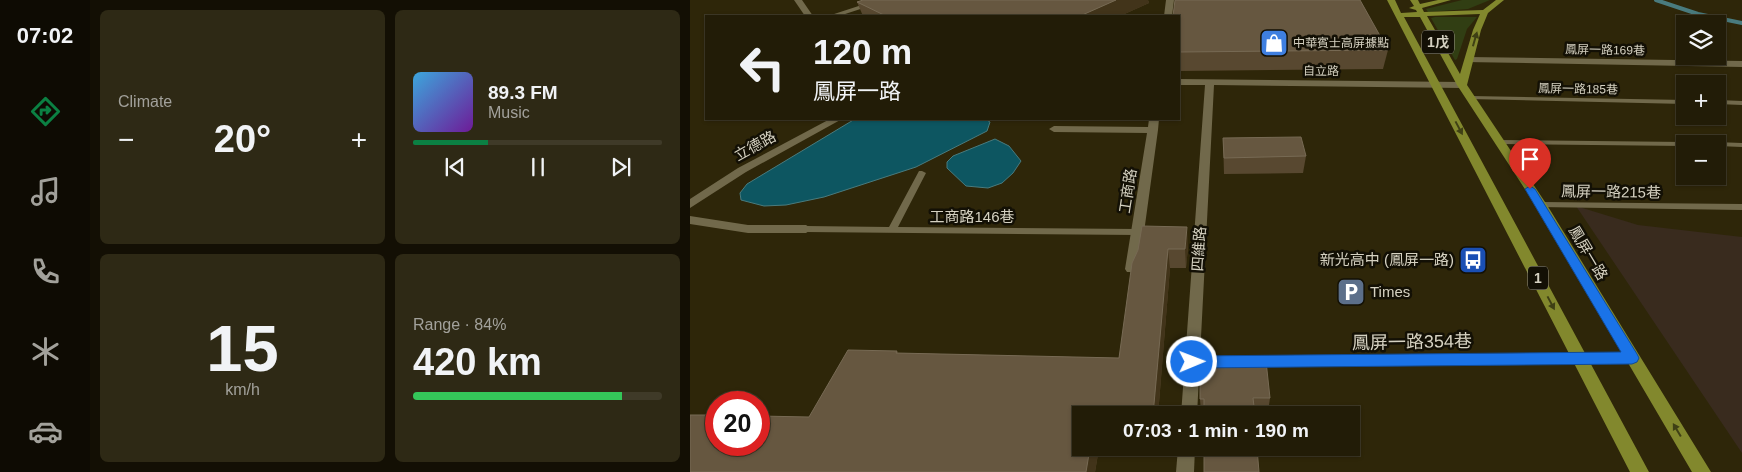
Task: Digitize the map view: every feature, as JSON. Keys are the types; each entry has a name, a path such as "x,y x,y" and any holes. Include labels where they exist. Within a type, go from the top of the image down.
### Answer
{"main road":[{"name":"1戊","path":"1391,0 1436,85"},
{"name":"鳳屏一路","path":"1414,0 1462,85 1541,205 1702,472"},
{"path":"1421,12 1446,0"},
{"path":"1462,85 1477,30 1485,12 1500,0"},
{"path":"1397,12 1485,12"},
{"name":"1","path":"1436,85 1640,472"}],"street":[{"path":"798,0 808,15"},
{"path":"835,15 884,0"},
{"path":"1168,15 1170,0"},
{"name":"鳳屏一路169巷","path":"1468,60 1742,64"},
{"name":"自立路","path":"1180,82 1462,85"},
{"name":"四維路","path":"1190,406 1197,362 1210,83"},
{"name":"立德路","path":"690,204 742,170 834,120"},
{"path":"1054,129 1153,124"},
{"name":"工商路","path":"1132,269 1153,124"},
{"path":"690,220 748,229 806,229"},
{"path":"1185,472 1186,456"}],"lane":[{"name":"鳳屏一路185巷","path":"1471,98 1676,102"},
{"path":"1726,102 1742,103"},
{"path":"1499,142 1676,144"},
{"path":"1726,144 1742,145"},
{"path":"892,230 922,173"},
{"name":"鳳屏一路215巷","path":"1541,205 1742,207"},
{"name":"工商路146巷","path":"806,229 1137,232"},
{"name":"鳳屏一路354巷","path":"1242,362 1632,358"}],"shaded area":[{"path":"1576,206 1638,225 1742,237 1742,453"}],"green space":[{"path":"1462,0 1490,0 1468,9 1428,12 1426,9"},
{"path":"1477,17 1467,29 1457,59 1455,60 1431,18"}],"water":[{"path":"853,120 987,120 990,122 987,131 916,167 824,197 786,205 764,206 741,200 740,193 747,184"},
{"path":"995,139 1009,146 1021,161 1013,173 1002,183 988,188 966,186 947,168 947,162 953,156"}],"building":[{"path":"863,0 1116,0 1082,15 884,15 857,2"},
{"name":"中華賓士高屏據點","path":"1175,0 1360,0 1388,50 1180,52 1180,15 1173,15"},
{"path":"1301,137 1306,156 1224,158 1223,138"},
{"path":"1142,226 1187,227 1185,249 1168,249 1154,406 1072,406 1072,456 1089,456 1086,472 690,472 690,415 705,415 705,456 770,456 770,416 809,417 848,350 897,351 896,353 1119,358 1132,263 1138,250"},
{"path":"1200,361 1266,361 1270,398 1253,398 1254,406 1204,406 1204,399 1200,399"},
{"path":"1204,456 1258,456 1259,472 1204,472"}],"waterway":[{"path":"1656,0 1698,14 1742,23"}],"place":[{"name":"中華賓士高屏據點","path":"1274,43"},
{"name":"新光高中 (鳳屏一路)","path":"1473,260"},
{"name":"Times","path":"1351,292"}],"route":[{"path":"1192,362 1632,358 1530,189"}]}
